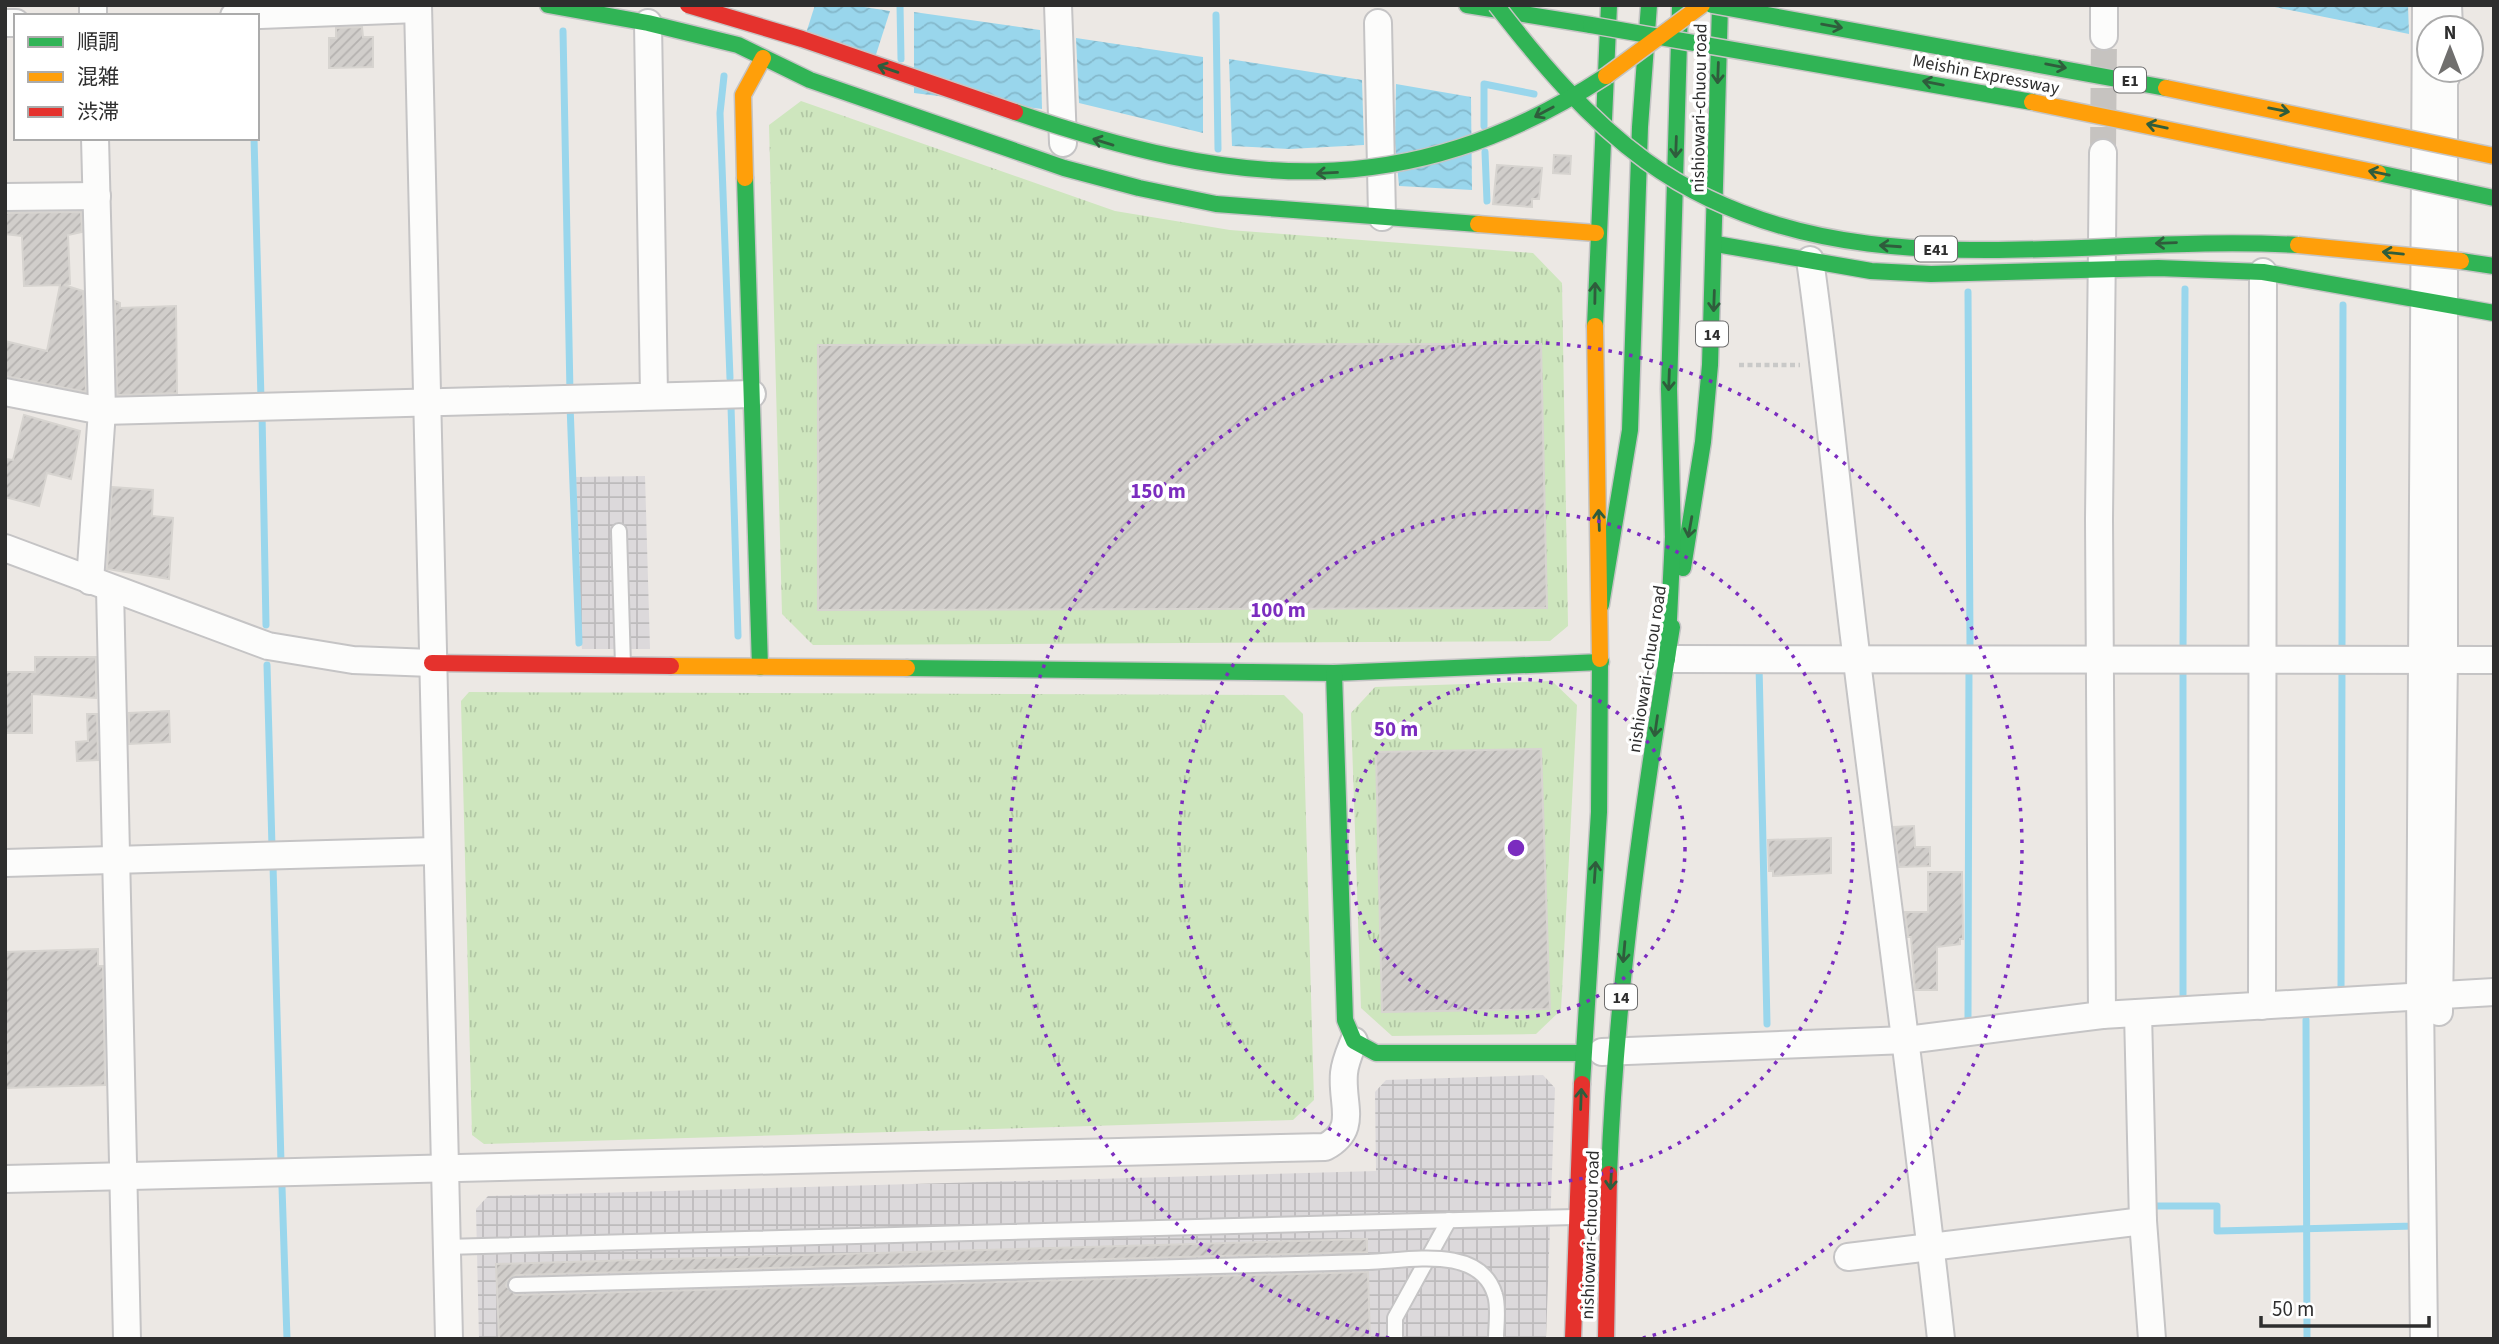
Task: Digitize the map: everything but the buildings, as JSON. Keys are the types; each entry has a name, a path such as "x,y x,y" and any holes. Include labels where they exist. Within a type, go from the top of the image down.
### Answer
{"main road":[{"path":"548,5 648,23 738,45 810,80 1064,168 1216,204 1596,233"},
{"path":"688,5 847,55 1127,150 1206,166 1297,174 1374,169 1416,160 1496,135 1578,93 1624,64 1702,5"},
{"name":"Meishin Expressway","path":"1467,5 1968,90 2126,120 2494,198"},
{"name":"E41","path":"1496,5 1553,77 1586,113 1621,144 1686,188 1746,215 1798,232 1841,241 1930,248 2259,243 2322,246 2494,266"},
{"name":"nishiowari-chuou road","path":"1573,1339 1583,1053 1598,824 1601,605 1594,372 1596,233 1609,5"},
{"path":"1601,605 1630,430 1640,127 1649,5"},
{"path":"1667,659 1673,537 1669,389 1680,5"},
{"name":"Meishin Expressway","path":"1712,5 2129,80 2494,156"},
{"name":"nishiowari-chuou road","path":"1606,1339 1616,1052 1626,929 1667,659 1694,505 1710,365 1716,244 1720,5"},
{"path":"760,667 743,95 763,58"},
{"path":"1716,244 1871,271 1931,274 2102,269 2263,272 2494,313"},
{"path":"432,663 1335,673 1601,662"},
{"path":"1335,673 1345,1020 1353,1041 1376,1053 1583,1053"}],"street":[{"path":"736,5 738,45"},
{"path":"1058,5 1064,168"},
{"path":"2104,5 2104,36"},
{"path":"2424,1339 2430,996 2434,303 2426,5"},
{"path":"244,14 263,10 418,7 449,1339"},
{"path":"648,23 654,396"},
{"path":"1378,23 1382,217"},
{"path":"2434,303 2444,84"},
{"path":"96,140 102,411 100,585 115,860 127,1339"},
{"path":"2102,1015 2102,660 2099,519 2103,153"},
{"path":"5,197 97,196"},
{"path":"1810,260 1825,365 1856,659 1907,1040 1941,1339"},
{"path":"2262,1006 2263,272"},
{"path":"5,392 102,411 752,394"},
{"path":"5,548 268,646 353,660 432,663"},
{"path":"1667,659 2494,660"},
{"path":"5,863 436,851"},
{"path":"1583,1053 1907,1040 2102,1015 2494,992"},
{"path":"2430,996 2442,1339"},
{"path":"2138,1013 2143,1221 2152,1339"},
{"path":"5,1179 1325,1147 1339,1139 1346,1128 1344,1072 1353,1041"},
{"path":"1848,1257 2143,1221"}],"lane":[{"path":"619,531 623,666"},
{"path":"445,1247 1576,1217"},
{"path":"1395,1339 1395,1318 1449,1220"},
{"path":"516,1285 1459,1259 1480,1270 1495,1294 1496,1339"}],"path":[{"path":"1710,365 1825,365"}],"shaded area":[{"path":"645,476 650,649 582,649 576,477"},
{"path":"1543,1075 1555,1088 1546,1339 479,1339 476,1209 488,1196 1376,1171 1375,1092 1386,1080"}],"green space":[{"path":"801,101 1115,211 1230,230 1533,253 1562,283 1568,626 1550,641 813,645 782,614 769,125"},
{"path":"1552,681 1577,705 1561,1010 1536,1034 1392,1036 1361,1008 1351,713 1375,687"},
{"path":"469,692 1284,695 1303,714 1314,1100 1293,1120 484,1144 472,1135 461,701"}],"water":[{"path":"815,5 851,5 890,11 871,70 802,46"},
{"path":"2270,5 2408,5 2409,34 2270,6"},
{"path":"914,12 1040,30 1042,109 914,93"},
{"path":"1076,38 1203,57 1203,133 1079,103"},
{"path":"1229,59 1362,80 1364,145 1289,149 1232,146"},
{"path":"1396,84 1471,97 1472,190 1399,186 1395,143"}],"waterway":[{"path":"900,5 901,59"},
{"path":"1216,15 1218,149"},
{"path":"563,31 570,393"},
{"path":"724,76 720,113 730,378"},
{"path":"1484,126 1484,84 1534,94"},
{"path":"254,140 261,399"},
{"path":"1485,152 1487,201"},
{"path":"2183,651 2185,289"},
{"path":"1968,292 1970,646"},
{"path":"2342,650 2343,305"},
{"path":"570,405 579,643"},
{"path":"731,406 738,636"},
{"path":"262,413 266,625"},
{"path":"267,665 272,847"},
{"path":"1759,665 1767,1024"},
{"path":"1968,1020 1969,665"},
{"path":"2183,666 2183,1000"},
{"path":"2341,992 2342,666"},
{"path":"273,865 281,1163"},
{"path":"2306,1020 2307,1339"},
{"path":"282,1187 287,1339"},
{"path":"2154,1206 2217,1206 2217,1231 2414,1226 2414,1221"}],"tunnel":[{"path":"2103,153 2104,36"}],"traffic: fast":[{"path":"548,5 648,23 738,45 810,80 1064,168 1139,188 1216,204 1478,224"},
{"path":"1467,5 1591,25"},
{"path":"1496,5 1584,108 1646,161 1720,204 1797,231 1878,245 1962,250 2215,243 2298,245"},
{"path":"1595,326 1609,5"},
{"path":"1601,605 1630,430 1640,127 1649,5"},
{"path":"1712,5 2166,88"},
{"path":"1683,568 1703,442 1710,365 1720,5"},
{"path":"1667,659 1673,537 1669,389 1680,7"},
{"path":"1591,25 2032,102"},
{"path":"1015,112 1094,137 1170,156 1244,168 1316,171 1387,165 1459,148 1532,118 1606,76"},
{"path":"2378,173 2494,198"},
{"path":"745,178 760,667"},
{"path":"1716,244 1871,271 1931,274 2158,268 2263,272 2494,313"},
{"path":"2461,261 2494,266"},
{"path":"1609,1174 1624,968 1650,763 1672,627"},
{"path":"1582,1084 1599,812 1600,659"},
{"path":"907,668 1334,673 1601,662"},
{"path":"1334,673 1345,1020 1354,1041 1376,1053 1583,1053"}],"traffic: slow":[{"path":"1606,76 1702,5"},
{"path":"745,178 743,95 763,58"},
{"path":"2166,88 2494,156"},
{"path":"2032,102 2378,173"},
{"path":"1478,224 1596,233"},
{"path":"2298,245 2461,261"},
{"path":"1595,326 1600,659"},
{"path":"671,666 907,668"}],"traffic: jam":[{"path":"688,5 802,39 1015,112"},
{"path":"432,663 671,666"},
{"path":"1573,1339 1582,1084"},
{"path":"1606,1339 1609,1174"}]}
